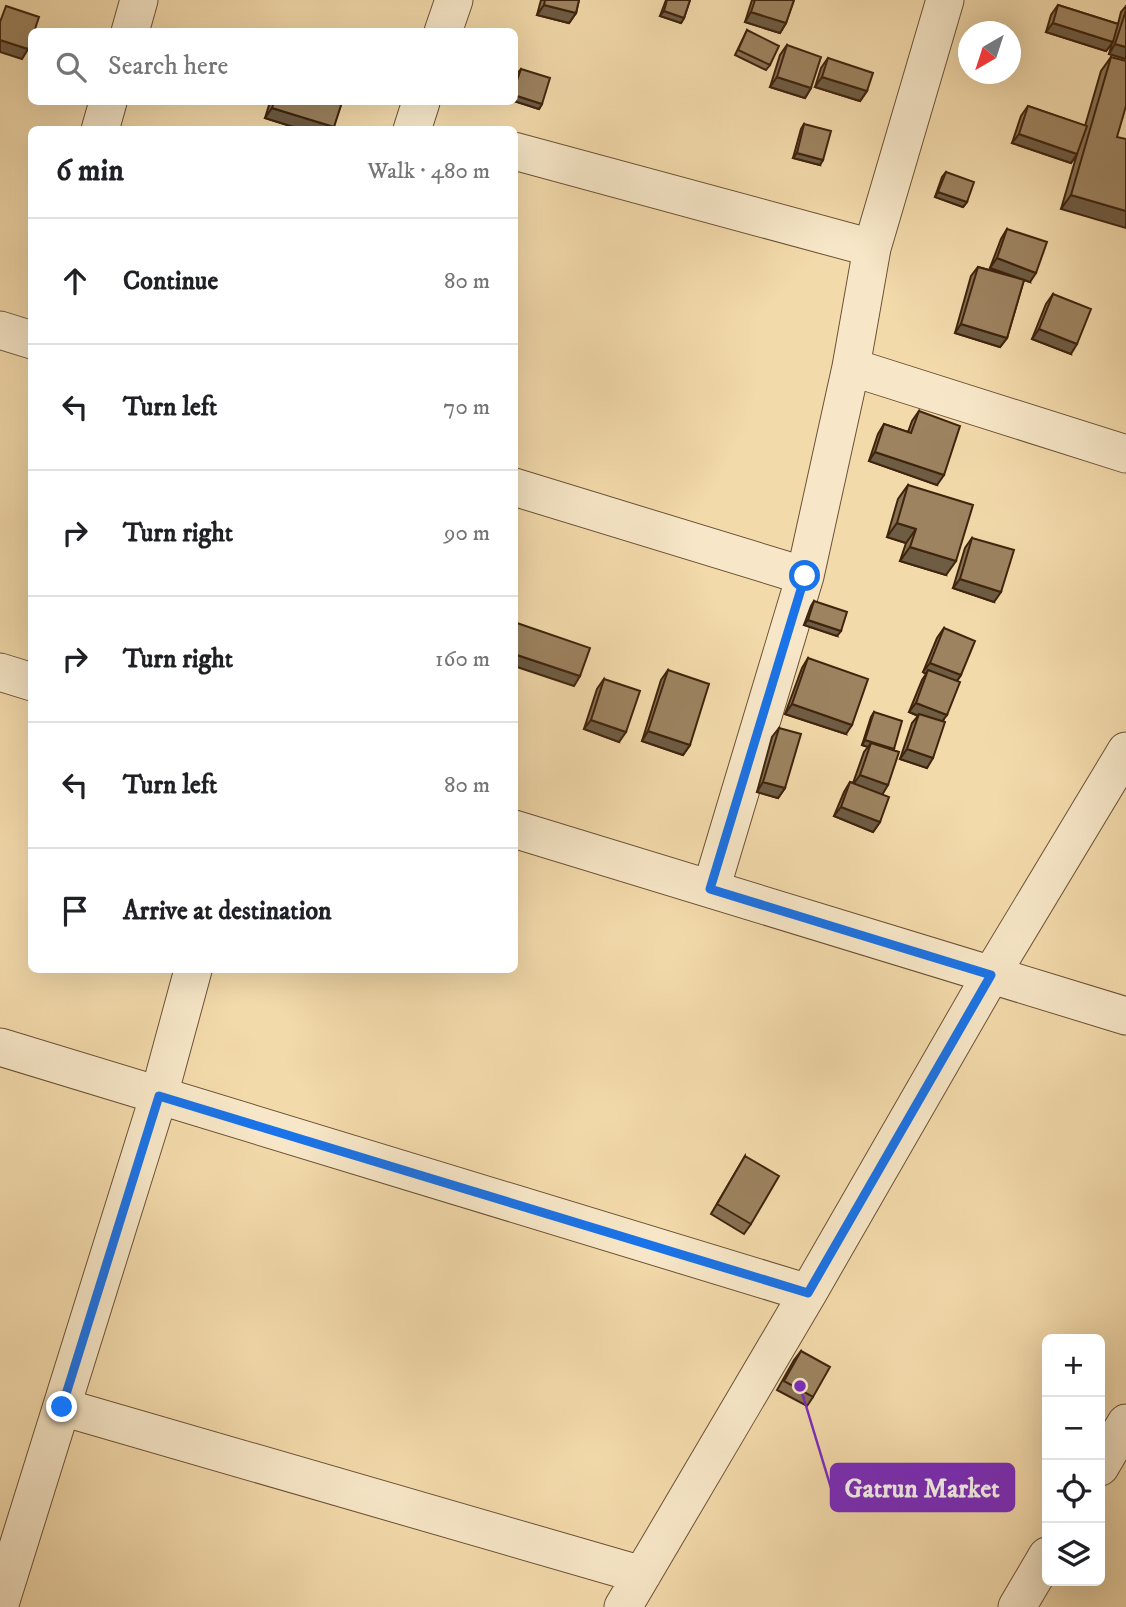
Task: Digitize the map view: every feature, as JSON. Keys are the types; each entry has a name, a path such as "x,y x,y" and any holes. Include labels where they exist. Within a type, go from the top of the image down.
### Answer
{"street":[{"path":"131,28 139,0"},
{"path":"444,28 453,0"},
{"path":"710,889 805,576 851,367 872,248 944,0"},
{"path":"101,126 107,105"},
{"path":"518,152 872,248"},
{"path":"0,330 28,339"},
{"path":"851,367 1126,454"},
{"path":"518,488 805,576"},
{"path":"0,672 28,681"},
{"path":"623,1607 991,975 1126,751"},
{"path":"518,830 1126,1016"},
{"path":"0,1604 159,1096 192,973"},
{"path":"0,1047 808,1293"},
{"path":"62,1407 642,1575"},
{"path":"1104,1460 1126,1423"},
{"path":"1017,1607 1042,1564"}],"building":[{"path":"545,0 579,0 576,13 544,5"},
{"path":"667,0 690,0 684,18 664,11"},
{"path":"755,0 794,0 786,23 751,12"},
{"path":"1058,5 1118,24 1113,42 1053,23"},
{"path":"6,6 39,17 35,28 28,28 28,49 0,40 0,22"},
{"path":"1126,10 1126,47 1115,44"},
{"path":"747,30 779,46 770,65 738,50"},
{"path":"787,45 821,57 811,88 777,77"},
{"path":"1111,57 1126,61 1126,106 1117,137 1126,139 1126,211 1071,195"},
{"path":"828,58 873,73 867,91 822,77"},
{"path":"521,69 550,78 542,104 518,96"},
{"path":"273,105 341,105 334,126 272,108"},
{"path":"1028,106 1087,126 1077,154 1019,134"},
{"path":"804,124 831,131 823,160 797,153"},
{"path":"946,172 974,182 967,202 938,192"},
{"path":"1007,229 1047,242 1036,273 997,258"},
{"path":"978,267 1024,280 1007,338 961,324"},
{"path":"1053,294 1091,309 1077,344 1039,329"},
{"path":"919,411 960,426 944,475 875,452 884,424 911,433"},
{"path":"908,485 973,505 956,561 910,547 916,529 897,523"},
{"path":"972,538 1014,550 1001,592 960,579"},
{"path":"814,601 847,612 841,631 808,620"},
{"path":"518,623 590,648 580,676 518,655"},
{"path":"944,628 975,641 961,675 930,663"},
{"path":"808,658 868,679 852,725 792,704"},
{"path":"668,670 709,684 690,745 648,731"},
{"path":"928,670 960,682 947,715 916,703"},
{"path":"604,679 640,691 626,732 591,720"},
{"path":"874,712 902,721 894,749 865,740"},
{"path":"919,714 945,722 933,758 907,749"},
{"path":"779,728 801,734 785,788 763,782"},
{"path":"871,743 899,752 888,785 860,775"},
{"path":"850,782 889,797 880,822 841,807"},
{"path":"745,1156 779,1176 751,1224 717,1204"},
{"path":"801,1351 830,1367 813,1397 784,1381"}],"place":[{"name":"Gatrun Market","path":"800,1386"}],"route":[{"path":"62,1407 159,1096 808,1293 991,975 710,889 805,576"}]}
